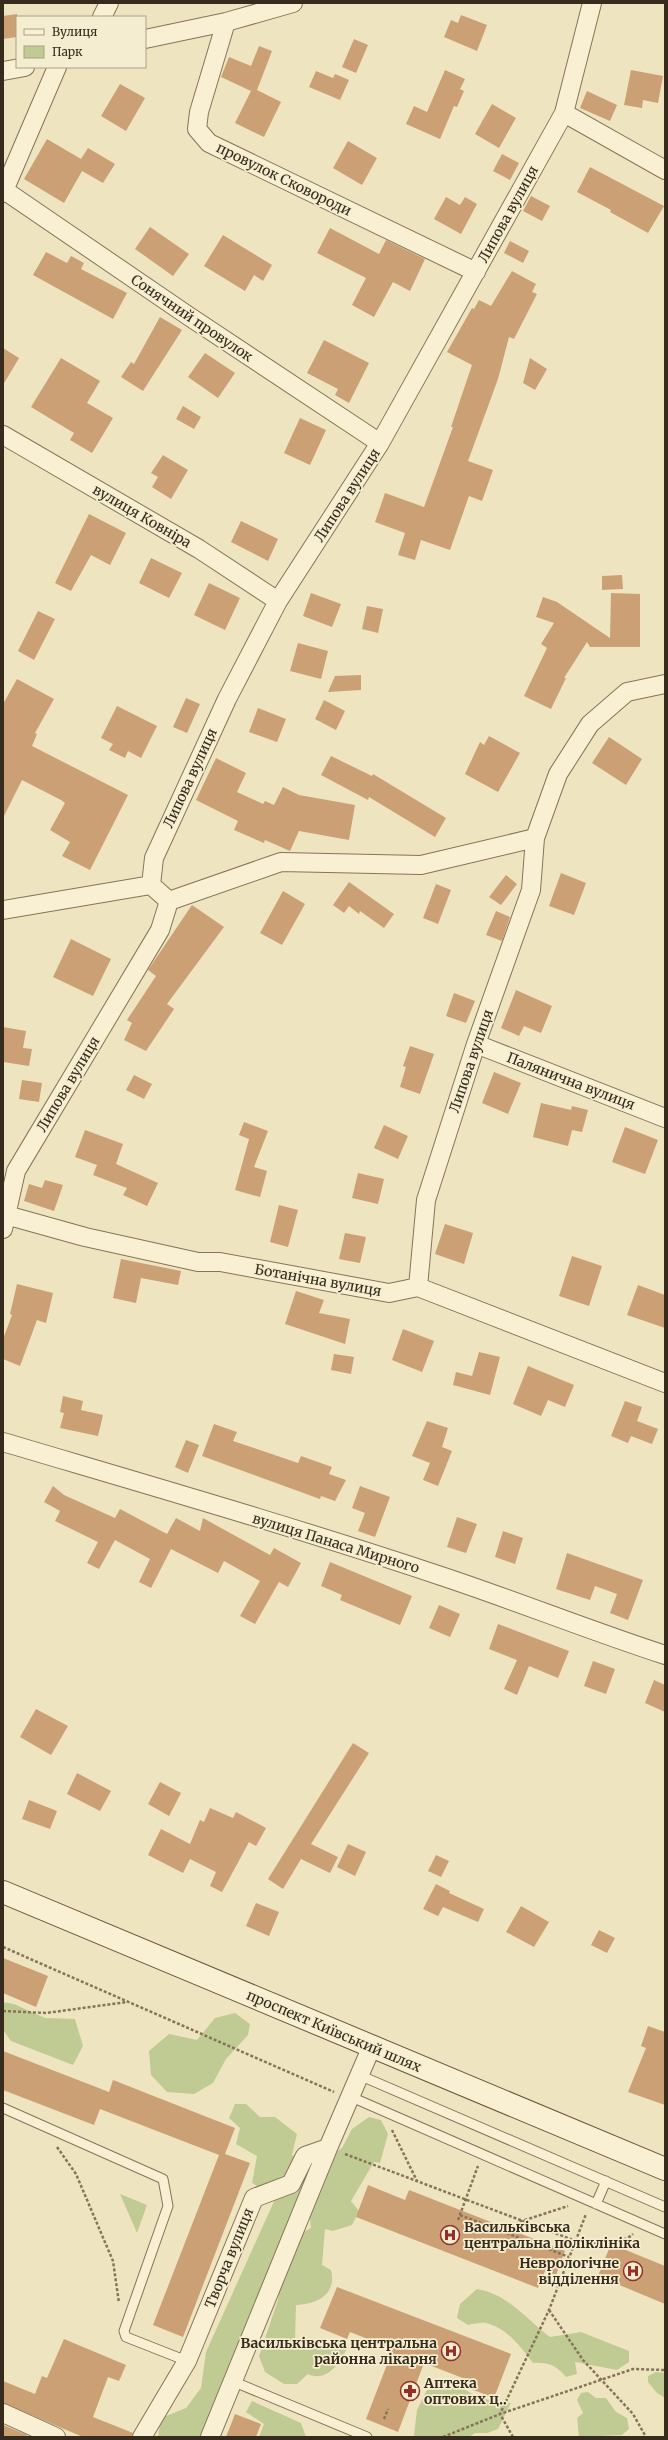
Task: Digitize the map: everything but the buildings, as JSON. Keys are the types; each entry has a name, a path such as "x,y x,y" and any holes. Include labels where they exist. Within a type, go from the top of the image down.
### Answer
{"main road":[{"name":"проспект Київський шлях","path":"3,1892 665,2169"}],"street":[{"path":"102,16 109,3"},
{"path":"146,39 226,22 293,3"},
{"name":"Липова вулиця","path":"151,885 154,858 227,699 278,601 380,443 564,113 592,3"},
{"name":"провулок Сковороди","path":"226,22 199,112 197,129 209,143 476,272"},
{"path":"3,71 20,68"},
{"path":"4,192 57,68"},
{"path":"564,113 665,170"},
{"name":"Сонячний провулок","path":"4,192 380,443"},
{"name":"вулиця Ковніра","path":"3,435 199,550 278,601"},
{"name":"Липова вулиця","path":"418,1287 426,1200 476,1044 531,890 535,838 558,774 590,724 627,692 665,684"},
{"path":"3,910 151,885 169,901 281,862 421,865 535,838"},
{"name":"Липова вулиця","path":"4,1222 16,1171 160,930 169,901"},
{"name":"Палянична вулиця","path":"476,1044 665,1118"},
{"name":"Ботанічна вулиця","path":"4,1222 85,1237 198,1262 220,1262 389,1293 418,1287"},
{"path":"418,1287 665,1383"},
{"name":"вулиця Панаса Мирного","path":"3,1442 233,1510 439,1575 593,1632 665,1655"},
{"path":"210,2437 349,2096 372,2046"},
{"name":"Творча вулиця","path":"142,2437 187,2361 254,2198 291,2184 305,2156 328,2148"},
{"path":"3,2413 56,2437"}],"lane":[{"path":"359,2075 606,2181 665,2208"},
{"path":"349,2096 665,2234"},
{"path":"3,2108 163,2179 168,2206 124,2331 126,2337 187,2361"},
{"path":"596,2204 606,2181"},
{"path":"232,2381 367,2437"}],"path":[{"path":"3,2011 46,2013 128,2002"},
{"path":"42,2125 76,2174 113,2261 124,2331"},
{"path":"391,2128 418,2182"},
{"path":"328,2148 576,2241 590,2244 627,2240 636,2231"},
{"path":"458,2220 478,2165"},
{"path":"501,2231 522,2221 570,2206"},
{"path":"500,2414 549,2310 587,2212"},
{"path":"460,2215 569,2257"},
{"path":"549,2310 583,2360 633,2414 646,2437"},
{"path":"443,2437 500,2414 633,2369 665,2370"},
{"path":"384,2419 388,2409"},
{"path":"500,2414 513,2437"}],"green space":[{"path":"3,2002 14,2004 45,2018 75,2019 83,2046 73,2065 11,2041 3,2030"},
{"path":"235,2013 250,2024 248,2035 226,2059 213,2083 194,2094 167,2092 151,2075 149,2051 169,2034 197,2040 215,2018"},
{"path":"235,2104 246,2104 260,2117 275,2117 297,2134 292,2155 316,2167 205,2437 158,2437 161,2418 186,2408 201,2388 206,2352 276,2197 252,2183 257,2156 236,2144 240,2128 229,2118"},
{"path":"369,2117 381,2120 388,2134 380,2163 374,2162 351,2201 359,2211 352,2225 333,2231 325,2229 322,2265 331,2270 332,2279 328,2292 318,2300 311,2303 296,2305 295,2342 301,2347 311,2349 337,2341 347,2348 341,2360 327,2374 315,2376 308,2374 297,2384 284,2384 265,2372 259,2356 278,2300 282,2270 297,2235 311,2228 308,2205 328,2157 342,2148 352,2129"},
{"path":"120,2194 147,2205 137,2233"},
{"path":"477,2289 498,2296 516,2308 550,2337 581,2332 629,2351 629,2362 617,2370 575,2362 577,2374 566,2377 556,2367 543,2363 533,2363 513,2339 501,2329 486,2323 468,2325 457,2318 460,2304"},
{"path":"656,2372 665,2373 665,2398 657,2393 648,2382 648,2376"},
{"path":"443,2379 481,2398 511,2403 498,2429 487,2433 475,2433 469,2437 416,2437 414,2435 417,2410 431,2382"},
{"path":"588,2392 596,2398 606,2398 616,2412 627,2418 629,2429 622,2435 579,2437 577,2418 583,2413 577,2400 581,2393"},
{"path":"252,2401 301,2423 306,2437 259,2437 264,2424 246,2412"}],"place":[{"name":"Васильківська центральна поліклініка","path":"450,2235"},
{"name":"Неврологічне відділення","path":"633,2271"},
{"name":"Васильківська центральна районна лікарня","path":"451,2351"},
{"name":"Аптека оптових ц‥","path":"410,2391"}]}
